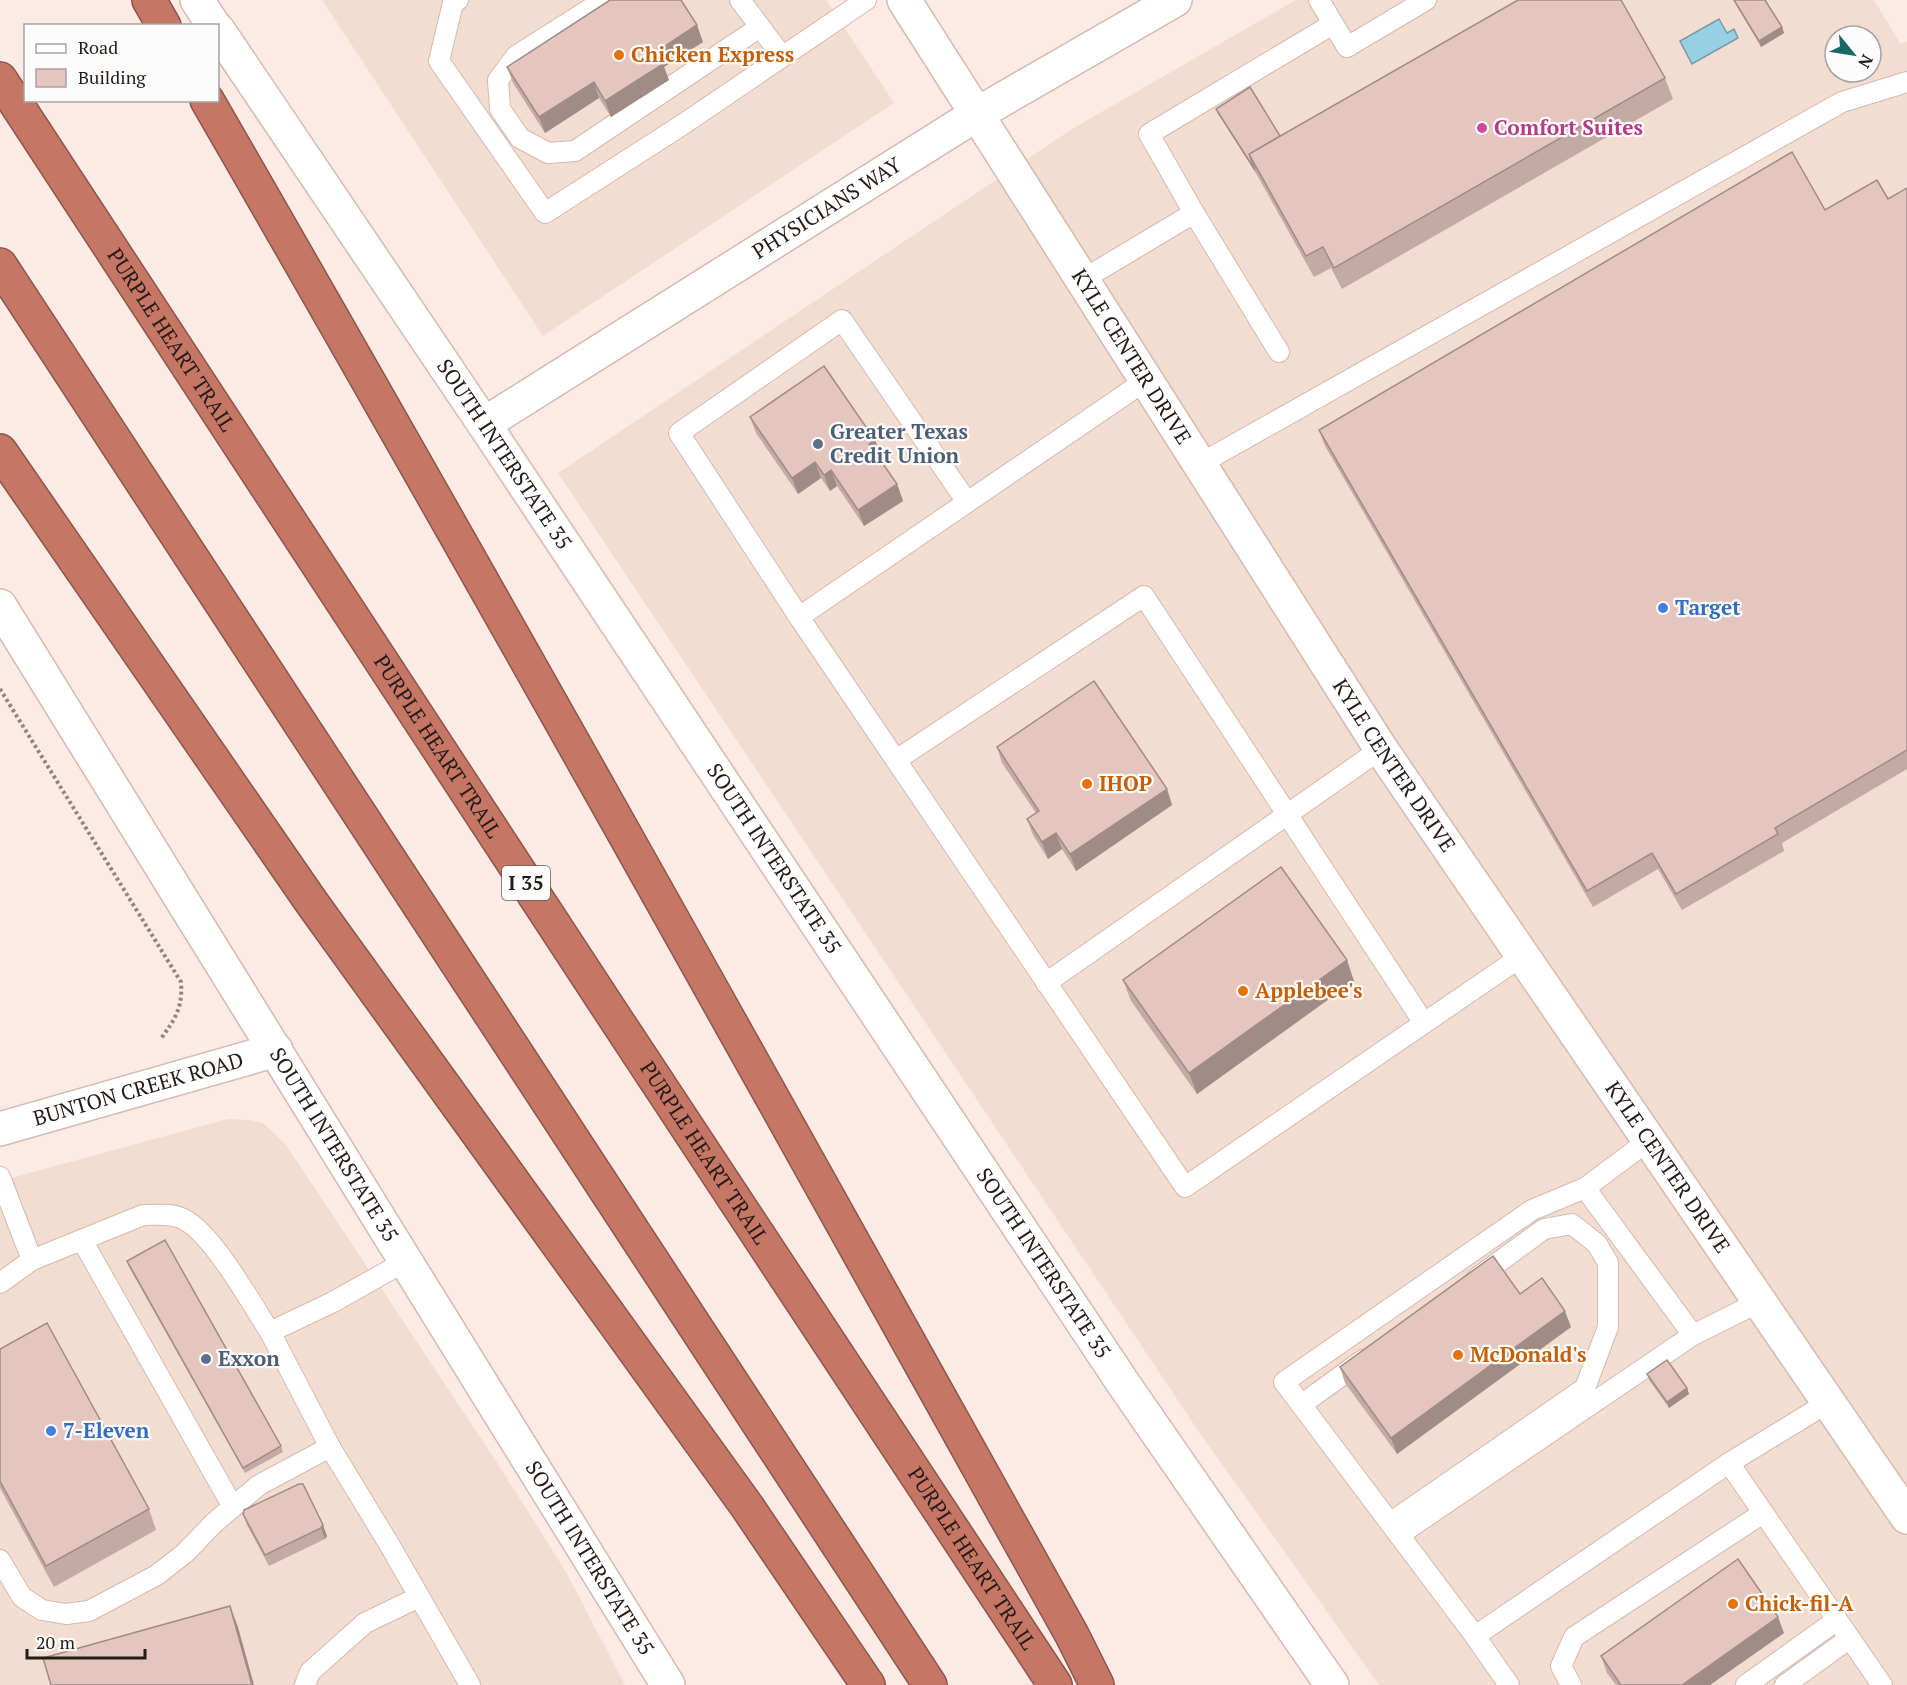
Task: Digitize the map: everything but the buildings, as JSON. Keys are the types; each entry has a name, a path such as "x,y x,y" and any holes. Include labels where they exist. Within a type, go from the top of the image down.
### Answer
{"highway":[{"path":"149,0 163,24"},
{"name":"PURPLE HEART TRAIL","path":"0,79 1055,1685"},
{"path":"208,102 373,388 828,1197 1072,1635 1097,1685"},
{"path":"0,265 930,1685"},
{"path":"0,451 305,893 747,1505 868,1685"}],"main road":[{"path":"197,0 213,24"},
{"name":"KYLE CENTER DRIVE","path":"904,0 1198,465 1381,749 1907,1517"},
{"name":"PHYSICIANS WAY","path":"484,424 977,114 1175,0"},
{"name":"SOUTH INTERSTATE 35","path":"219,31 484,424 1125,1386 1332,1685"},
{"name":"SOUTH INTERSTATE 35","path":"0,606 668,1685"},
{"name":"BUNTON CREEK ROAD","path":"0,1129 276,1050"}],"lane":[{"path":"458,0 453,3 439,61 544,213 682,125 866,0"},
{"path":"604,0 516,56 498,80 501,109 520,138 548,153 575,152 760,27"},
{"path":"740,0 782,56"},
{"path":"1319,0 1347,47 1426,0"},
{"path":"1279,351 1194,213 1149,134 1333,24"},
{"path":"1198,465 1842,102 1907,82"},
{"path":"1082,280 1194,213"},
{"path":"967,502 842,320 679,433 799,617 1185,1187 1522,956"},
{"path":"799,617 1145,381"},
{"path":"896,760 1144,596 1424,1023"},
{"path":"1047,983 1381,749"},
{"path":"1509,1685 1475,1636 1284,1382 1532,1210 1585,1188 1648,1141"},
{"path":"0,1178 32,1260"},
{"path":"1585,1188 1693,1335"},
{"path":"0,1283 32,1260 143,1215 161,1214 180,1217 196,1227 209,1240 270,1332 330,1447 470,1685"},
{"path":"1395,1529 1585,1388 1608,1327 1608,1263 1597,1244 1572,1224 1545,1229 1467,1285"},
{"path":"82,1240 233,1507"},
{"path":"270,1332 333,1302 406,1261"},
{"path":"1395,1529 1693,1335 1759,1302"},
{"path":"1301,1404 1379,1348"},
{"path":"1475,1636 1729,1463 1828,1402"},
{"path":"0,1560 22,1597 42,1610 66,1614 89,1611 157,1575 185,1553 259,1485 330,1447"},
{"path":"1729,1463 1882,1685"},
{"path":"1571,1685 1561,1666 1574,1637 1763,1513"},
{"path":"305,1685 310,1672 365,1623 419,1597"},
{"path":"1746,1685 1837,1620"},
{"path":"1785,1685 1850,1638"}],"path":[{"path":"0,689 181,982 182,999 176,1017 160,1040"}],"shaded area":[{"path":"322,0 826,0 894,103 543,336"},
{"path":"1296,0 1874,0 1900,43 1907,42 1907,1685 1379,1685 1199,1432 558,473 1072,129"},
{"path":"228,1119 263,1123 286,1145 496,1461 566,1572 625,1685 0,1685 0,1181"}],"water":[{"path":"1719,19 1727,33 1734,29 1738,38 1692,64 1680,41"}],"place":[{"name":"Chicken Express","path":"619,55"},
{"name":"Comfort Suites","path":"1482,128"},
{"name":"Greater Texas Credit Union","path":"818,444"},
{"name":"Target","path":"1663,608"},
{"name":"IHOP","path":"1087,784"},
{"name":"Applebee's","path":"1243,991"},
{"name":"McDonald's","path":"1458,1355"},
{"name":"Exxon","path":"206,1359"},
{"name":"7-Eleven","path":"51,1431"},
{"name":"Chick-fil-A","path":"1733,1604"}]}
